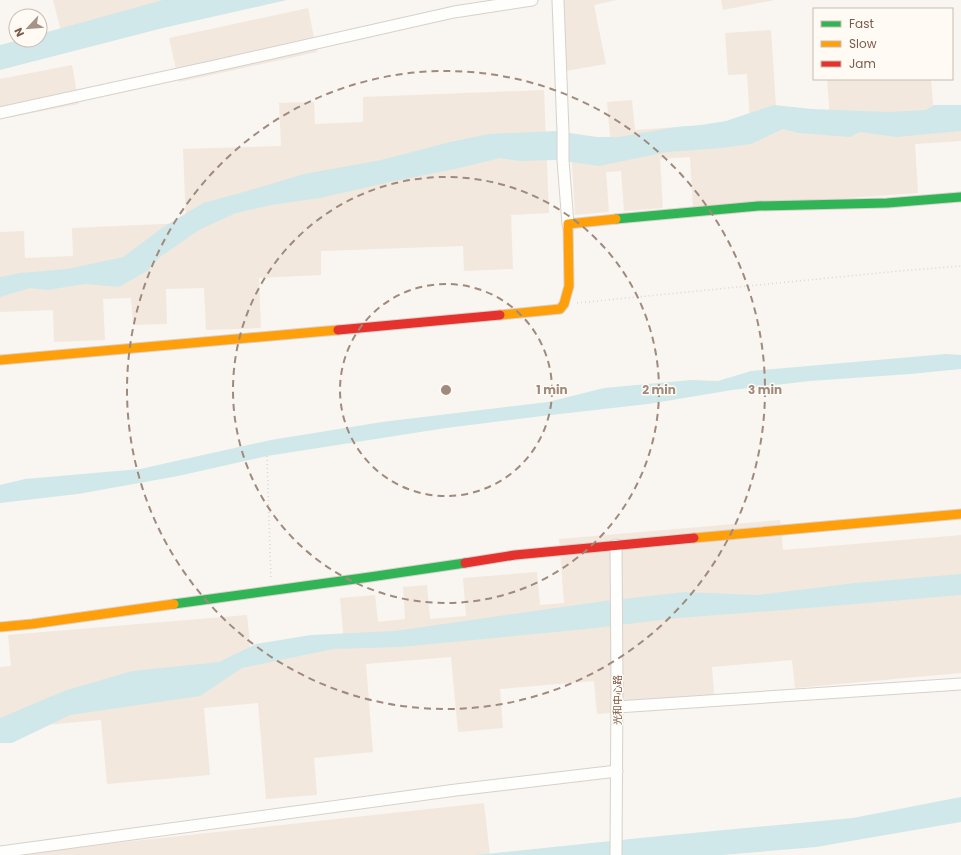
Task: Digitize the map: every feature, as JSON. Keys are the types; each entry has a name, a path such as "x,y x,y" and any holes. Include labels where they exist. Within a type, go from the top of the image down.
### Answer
{"street":[{"path":"0,113 454,12 532,0"},
{"path":"0,360 492,316 560,308 564,304 569,286 568,224 563,160 558,0"},
{"path":"568,224 758,206 887,203 961,197"},
{"path":"0,628 272,591 515,555 616,544 961,514"},
{"name":"光和中心路","path":"616,544 616,855"},
{"path":"617,707 961,684"},
{"path":"0,852 456,790 617,771"}],"path":[{"path":"564,304 961,266"},
{"path":"267,456 272,591"}],"shaded area":[{"path":"53,0 201,0 62,35"},
{"path":"552,0 617,0 594,5 606,64 566,71"},
{"path":"721,0 775,0 723,10"},
{"path":"308,8 317,52 179,82 169,38"},
{"path":"771,30 777,122 830,118 827,80 931,80 934,115 961,114 961,141 915,144 918,193 693,209 690,157 660,159 663,208 624,211 621,171 606,172 609,212 575,215 571,150 611,147 607,102 632,100 635,130 750,122 747,74 728,75 725,33"},
{"path":"72,65 79,104 0,119 0,79"},
{"path":"544,90 549,213 511,215 513,269 464,271 463,246 321,251 321,275 259,278 261,328 206,330 204,288 166,289 167,324 133,325 131,298 103,299 105,340 54,342 53,310 0,312 0,232 24,231 25,258 73,256 72,228 186,223 183,149 281,146 279,103 314,102 315,124 363,122 363,97"},
{"path":"780,520 783,550 961,535 961,673 795,688 792,660 712,667 715,704 597,714 594,681 500,689 503,728 458,732 451,657 366,664 373,752 314,758 317,795 266,799 258,703 204,708 210,775 107,784 101,720 0,729 0,667 11,666 8,635 247,615 251,652 344,643 340,598 375,595 378,622 405,619 403,587 427,585 430,619 466,616 463,578 537,572 540,605 564,603 559,539"},
{"path":"484,803 490,855 4,855"}],"water":[{"path":"163,0 287,0 163,28 0,70 0,45 8,43 8,48 48,48 48,32"},
{"path":"774,105 812,109 888,112 926,110 934,105 961,105 961,131 896,137 860,132 850,137 798,133 783,129 751,144 667,152 599,166 557,160 520,161 500,158 320,198 271,205 236,213 199,230 160,257 147,271 119,287 85,284 47,290 30,288 0,297 0,277 20,273 67,269 123,257 162,228 203,203 304,174 381,160 450,142 489,134 556,131 597,137 618,137 676,127 726,121"},
{"path":"946,354 961,355 961,369 810,381 732,390 648,404 446,428 267,456 178,476 78,494 0,503 0,485 25,479 140,469 271,440 382,422 548,402 604,388 691,380 718,381 751,371"},
{"path":"961,574 961,595 678,618 587,629 400,647 333,649 242,668 200,696 70,715 12,743 0,743 0,718 64,691 132,671 219,662 256,644 311,635 395,631 605,601 685,592 757,595 855,583"},
{"path":"961,797 961,822 816,847 722,855 476,855 853,818"}],"traffic: fast":[{"path":"616,219 758,206 887,203 961,197"},
{"path":"174,604 465,563"}],"traffic: slow":[{"path":"500,315 560,309 564,304 569,286 568,224 616,219"},
{"path":"0,360 338,330"},
{"path":"694,538 961,514"},
{"path":"0,627 32,624 174,604"}],"traffic: jam":[{"path":"338,330 500,315"},
{"path":"465,563 515,555 694,538"}]}
